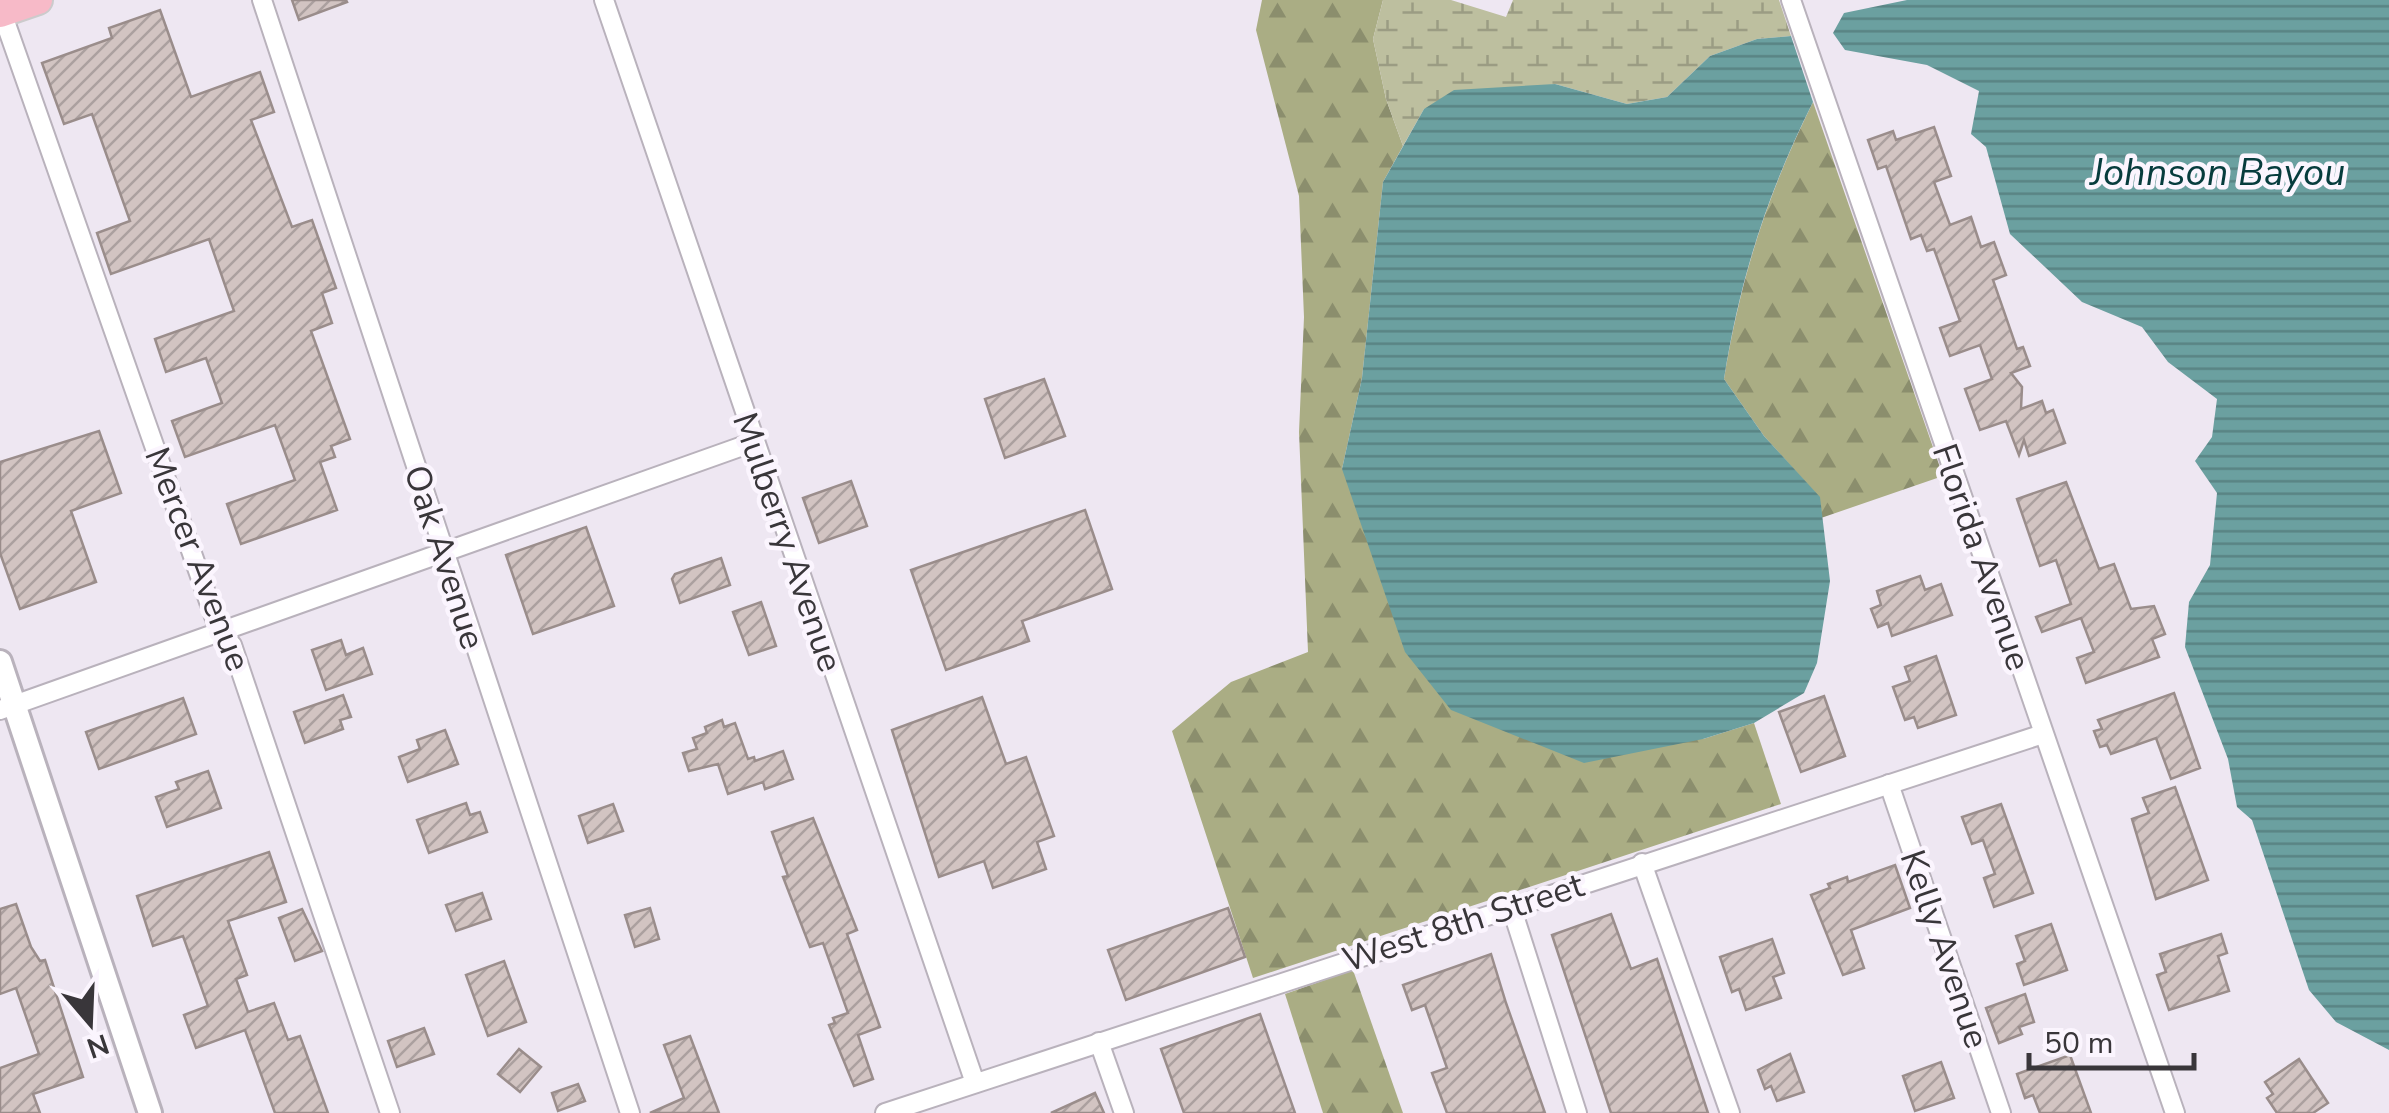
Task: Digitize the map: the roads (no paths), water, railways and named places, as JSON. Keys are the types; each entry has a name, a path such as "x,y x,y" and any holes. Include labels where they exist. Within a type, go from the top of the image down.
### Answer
{"main road":[{"path":"1,11 38,0"}],"street":[{"name":"Oak Avenue","path":"262,0 630,1113"},
{"name":"Mulberry Avenue","path":"604,0 975,1083"},
{"name":"Florida Avenue","path":"1791,0 2175,1113"},
{"name":"Mercer Avenue","path":"1,11 220,633 232,645 390,1113"},
{"path":"7,708 754,442"},
{"path":"0,662 7,708 150,1113"},
{"name":"West 8th Street","path":"885,1113 913,1109 975,1083 2043,734"},
{"name":"Kelly Avenue","path":"1889,784 2001,1113"},
{"path":"1642,864 1730,1113"},
{"path":"1511,906 1578,1113"},
{"path":"1099,1042 1124,1113"}],"water":[{"name":"Johnson Bayou","path":"1907,0 2389,0 2389,1050 2336,1022 2309,990 2252,820 2237,807 2228,759 2185,647 2189,602 2210,565 2217,493 2195,461 2212,437 2217,399 2168,362 2142,327 2082,302 2010,234 1986,147 1971,134 1979,91 1927,65 1845,50 1833,33 1844,13"},
{"path":"1791,36 1813,102 1757,237 1724,379 1764,436 1820,497 1830,581 1817,663 1804,693 1754,723 1703,739 1584,763 1451,710 1405,652 1342,469 1362,378 1383,182 1424,109 1454,90 1555,84 1627,104 1667,97 1710,56 1757,39"}]}
